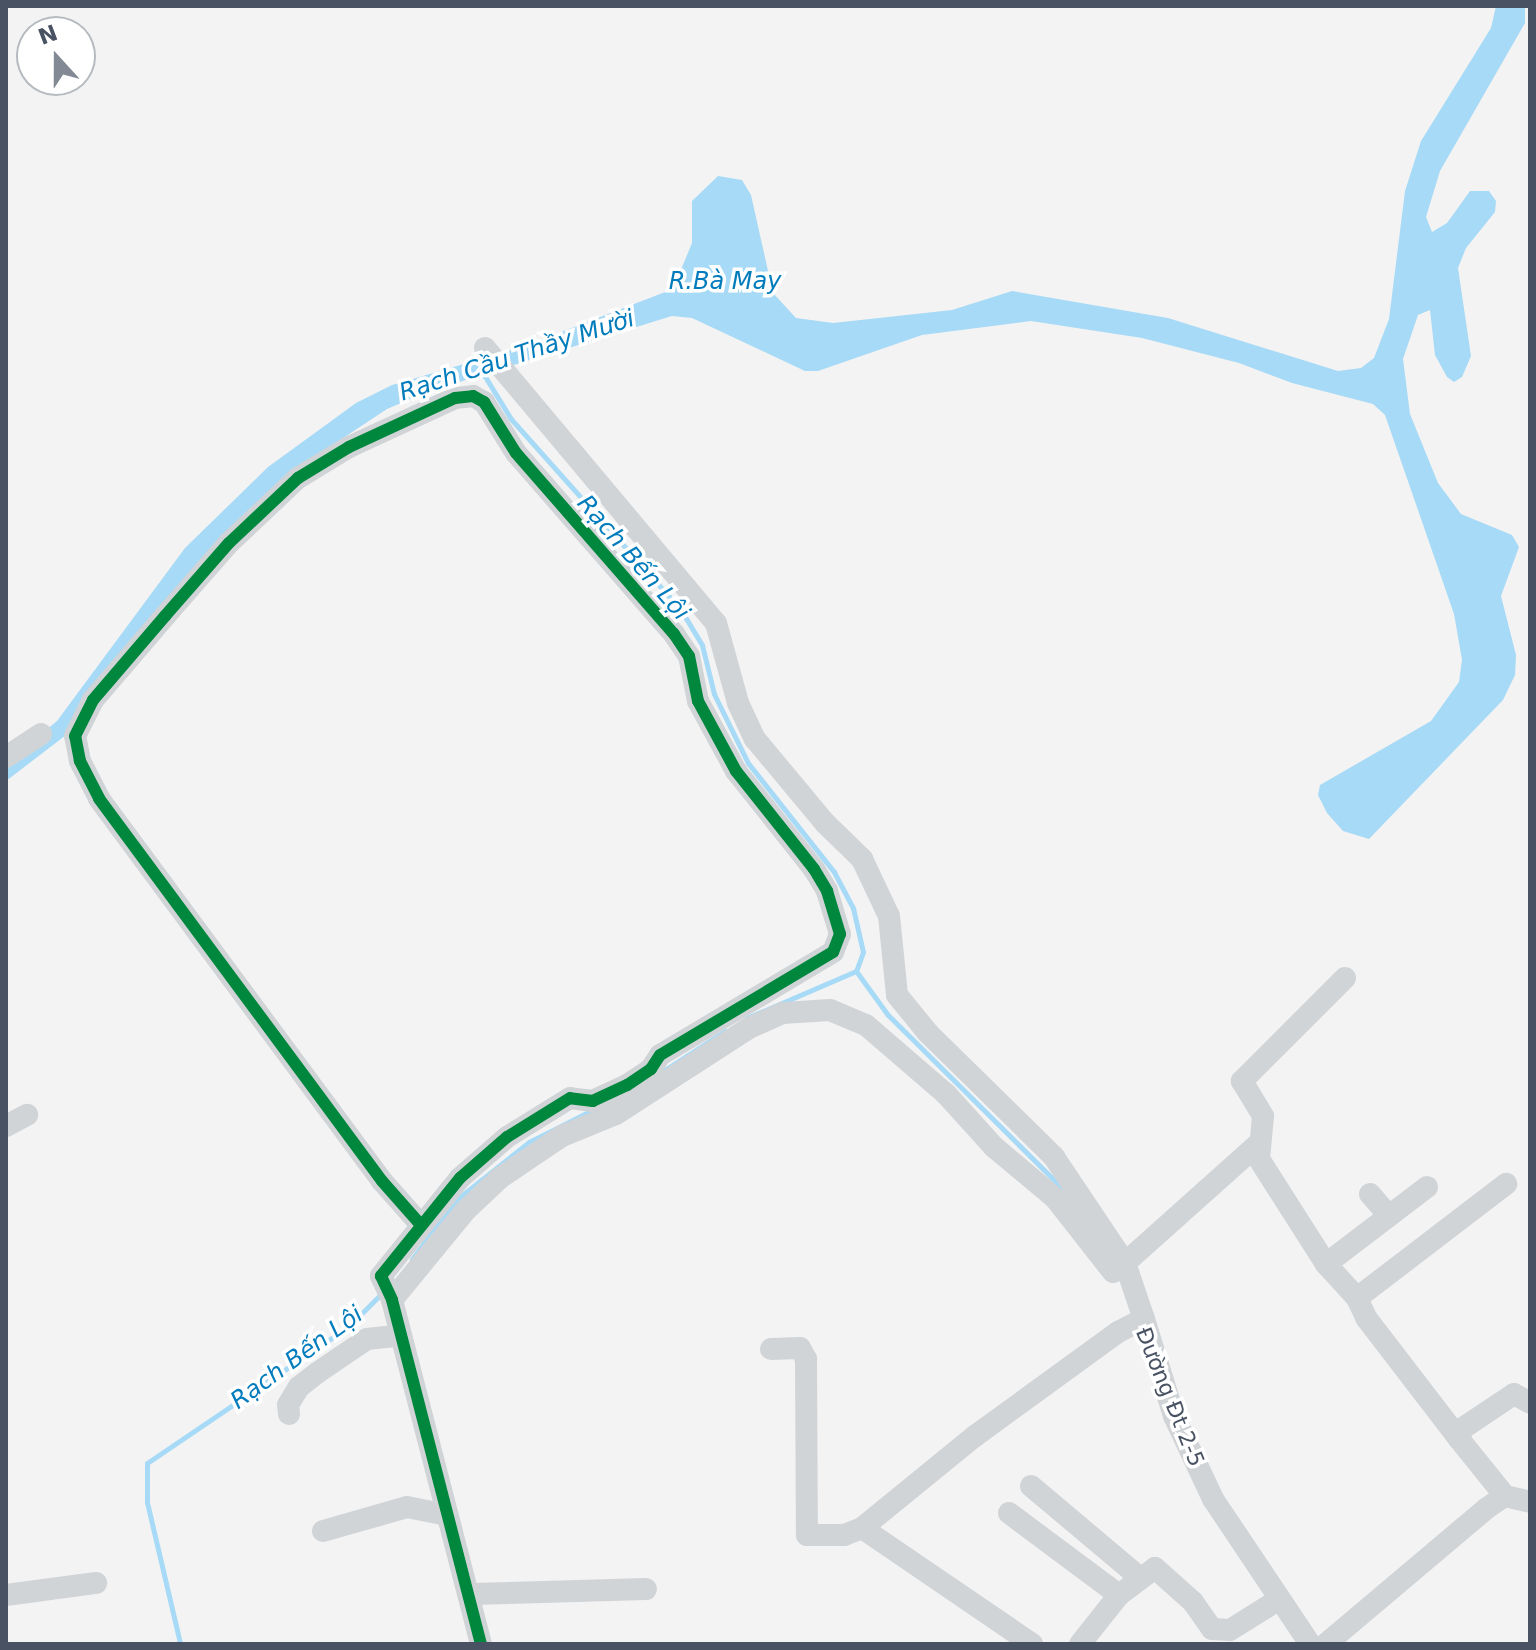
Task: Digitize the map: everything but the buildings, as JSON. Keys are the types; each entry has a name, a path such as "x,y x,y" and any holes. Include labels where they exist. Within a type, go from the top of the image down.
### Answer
{"street":[{"path":"488,350 716,623 738,703 755,739 825,823 862,859 889,916 897,995 928,1033 1054,1157 1125,1263 1138,1322"},
{"path":"420,1224 295,1065 99,798 80,761 75,736 93,700 165,616 229,543 298,478 349,447 455,398 473,396 484,402 516,453 674,634 689,656 698,701 736,771 827,891 840,942 833,952 660,1055 651,1069 627,1085 593,1101 570,1098 507,1137 460,1178 381,1276 389,1295 471,1594 481,1644"},
{"path":"6,757 41,734"},
{"path":"1345,978 1242,1081 1261,1109 1257,1145 1266,1173 1326,1264 1357,1298 1459,1439 1505,1496 1530,1502"},
{"path":"389,1295 466,1210 500,1178 562,1136 616,1114 749,1028 783,1013 830,1010 866,1025 1055,1198 1101,1251 1138,1322"},
{"path":"6,1126 27,1115"},
{"path":"1125,1263 1257,1145"},
{"path":"1357,1298 1506,1184"},
{"path":"1326,1264 1427,1187"},
{"path":"1370,1194 1389,1216"},
{"name":"Đường Đt 2-5","path":"862,1528 975,1436 1138,1322 1174,1416 1213,1499 1310,1644"},
{"path":"289,1414 288,1405 299,1387 317,1373 367,1339 398,1336"},
{"path":"771,1349 800,1348 806,1359 807,1535 844,1535 862,1528 1032,1644"},
{"path":"1459,1439 1463,1428 1514,1394 1530,1403"},
{"path":"1031,1486 1138,1576"},
{"path":"1326,1644 1505,1496"},
{"path":"323,1531 407,1507 447,1515"},
{"path":"1009,1513 1119,1595"},
{"path":"1080,1644 1119,1595 1138,1576 1155,1568 1167,1575 1212,1629 1230,1630 1278,1600"},
{"path":"6,1595 96,1583"},
{"path":"471,1594 646,1589"}],"water":[{"name":"R.Bà May","path":"1496,6 1525,6 1525,23 1440,171 1426,217 1432,232 1447,223 1470,191 1489,191 1496,201 1495,212 1466,248 1458,268 1471,356 1462,377 1454,382 1447,377 1435,355 1430,310 1418,315 1403,359 1410,414 1438,483 1461,514 1512,535 1519,547 1501,596 1516,655 1515,675 1503,700 1369,839 1343,831 1327,813 1318,795 1320,785 1431,721 1459,682 1462,660 1454,614 1385,415 1373,404 1292,383 1239,363 1142,338 1031,321 922,335 818,371 805,371 692,318 672,316 427,392 387,409 319,454 70,732 6,781 6,763 57,721 185,548 268,467 356,403 392,385 525,346 673,289 692,243 692,201 718,176 742,180 751,195 773,293 796,318 833,323 952,310 1012,291 1168,318 1338,371 1361,368 1374,358 1389,319 1405,191 1421,141 1491,28"}],"waterway":[{"name":"Rạch Bến Lội","path":"481,370 511,419 681,610 702,645 714,694 748,763 834,872 853,908 863,952 856,971 747,1018"},
{"path":"856,971 888,1015 1065,1191"},
{"name":"Rạch Bến Lội","path":"663,1071 725,1031"},
{"name":"Rạch Bến Lội","path":"412,1259 456,1200 529,1142 592,1110"},
{"name":"Rạch Bến Lội","path":"180,1643 147,1502 147,1463 348,1327 382,1293"}],"cycle path":[{"path":"420,1224 382,1181 99,798 80,761 75,736 93,700 165,616 229,543 298,478 349,447 455,398 473,396 484,402 516,453 674,634 689,656 698,701 736,771 814,869 827,891 840,934 833,952 660,1055 651,1069 627,1085 593,1101 570,1098 507,1137 460,1178 381,1276 392,1300 481,1644"}],"water label":[{"name":"Rạch Cầu Thầy Mười","path":"517,356"}]}
